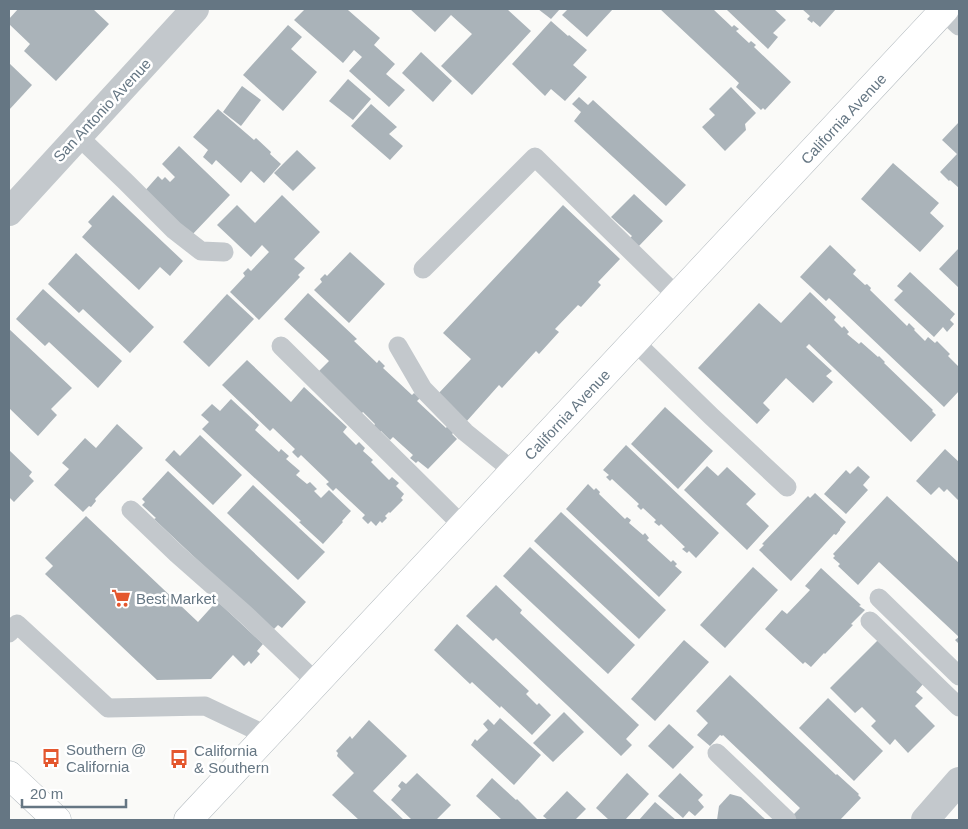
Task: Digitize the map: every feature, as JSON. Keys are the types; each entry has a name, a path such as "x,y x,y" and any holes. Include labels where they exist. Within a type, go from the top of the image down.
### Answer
{"main road":[{"name":"California Avenue","path":"188,820 634,341 949,15"},
{"path":"9,775 57,820"}],"street":[{"name":"San Antonio Avenue","path":"9,212 195,9"},
{"path":"925,820 959,781"}],"lane":[{"path":"78,136 174,230 201,251 224,252"},
{"path":"423,269 535,157 677,296"},
{"path":"634,341 788,487"},
{"path":"281,346 462,526"},
{"path":"398,346 423,389 465,432 513,471"},
{"path":"131,510 316,682"},
{"path":"878,598 959,676"},
{"path":"870,621 959,707"},
{"path":"9,633 17,624 108,708 205,706 266,735"},
{"path":"717,753 787,820"}],"building":[{"path":"18,9 93,9 109,24 56,81 24,51 30,44 9,24 9,19"},
{"path":"305,9 349,9 380,38 374,45 395,64 386,74 405,90 389,107 349,71 362,57 354,50 343,63 294,20"},
{"path":"410,9 507,9 531,31 472,95 441,66 472,34 451,15 435,32"},
{"path":"538,9 560,9 551,19"},
{"path":"568,9 613,9 587,37 562,15"},
{"path":"660,9 713,9 732,27 734,25 739,29 736,31 749,43 751,41 756,45 754,47 791,82 765,110 763,108 761,110 736,87 739,83"},
{"path":"774,9 786,20 773,33 778,37 768,49 727,10"},
{"path":"802,9 836,9 820,27 807,19 810,16"},
{"path":"551,21 587,50 573,65 587,77 565,101 551,89 545,96 512,64"},
{"path":"288,25 302,37 291,49 317,72 283,111 243,75"},
{"path":"421,52 452,81 433,102 402,73"},
{"path":"9,63 32,85 9,110"},
{"path":"348,79 371,99 353,120 329,101"},
{"path":"242,86 261,100 241,126 223,112"},
{"path":"731,87 756,113 745,124 746,130 725,151 702,127 715,115 709,109"},
{"path":"579,97 588,105 593,100 686,185 666,206 574,121 581,112 572,104"},
{"path":"371,104 397,127 389,134 403,146 390,160 351,126"},
{"path":"218,109 254,140 256,138 281,164 264,183 251,171 241,183 216,160 212,165 203,157 208,150 193,137"},
{"path":"959,122 959,188 940,172 957,154 942,140"},
{"path":"179,146 230,195 190,237 143,193 158,176 162,180 165,177 170,182 175,177 162,164"},
{"path":"297,150 316,168 293,191 274,173"},
{"path":"893,163 939,203 930,213 944,226 920,252 861,199"},
{"path":"634,194 663,221 638,247 629,239 632,236 611,217"},
{"path":"113,195 183,261 170,276 160,267 139,290 82,237 92,226 88,222"},
{"path":"282,195 320,232 294,259 305,268 298,275 300,277 259,320 230,292 245,276 243,273 248,268 251,271 269,252 262,245 251,257 217,225 237,205 255,223"},
{"path":"563,205 620,259 598,282 601,285 581,307 578,305 555,329 559,332 539,354 536,351 502,388 499,385 466,422 437,395 471,359 443,333"},
{"path":"830,245 856,270 853,274 865,285 867,284 871,288 870,290 907,326 909,323 925,341 928,337 935,343 937,341 950,354 948,356 959,367 959,391 944,407 829,298 826,301 800,277"},
{"path":"959,248 959,288 939,269"},
{"path":"350,252 385,284 349,323 314,290 322,282 320,279 325,274 327,276"},
{"path":"76,253 154,327 130,353 83,309 79,313 48,284"},
{"path":"910,272 955,314 950,320 954,324 947,332 943,327 934,337 894,300 903,291 897,286"},
{"path":"43,289 122,361 98,388 49,342 45,346 16,319"},
{"path":"810,292 836,317 834,320 842,328 844,326 849,332 847,334 879,356 933,410 936,415 911,442 809,344 806,347 832,371 826,376 833,382 813,403 786,378 763,403 770,410 757,424 698,368 759,303 781,323"},
{"path":"308,293 357,339 354,341 377,363 379,360 385,366 383,368 412,395 414,393 420,398 417,401 446,428 448,425 455,431 452,434 457,439 428,469 418,461 416,463 410,458 413,455 393,437 390,440 381,431 379,433 373,427 375,424 363,412 359,416 314,376 329,361 284,319"},
{"path":"227,294 254,319 209,367 183,342"},
{"path":"9,329 72,388 51,409 57,415 38,436 9,408"},
{"path":"247,360 291,402 304,387 347,427 343,432 356,445 359,442 365,448 363,451 373,460 371,462 389,480 392,477 399,483 396,486 404,494 401,498 403,500 385,516 387,518 382,523 380,521 376,526 371,521 368,524 362,518 365,515 336,488 333,491 326,484 329,482 301,455 298,458 292,452 295,449 273,428 270,431 222,385"},
{"path":"231,399 259,425 255,430 279,452 281,449 289,456 286,459 300,471 296,475 307,484 310,482 317,489 314,491 321,498 329,490 351,511 323,544 299,522 301,521 202,429 209,422 201,415 212,404 220,411"},
{"path":"665,407 713,451 678,489 631,444"},
{"path":"117,424 143,448 95,499 96,501 91,507 89,506 83,512 54,485 69,469 62,463 85,438 96,448"},
{"path":"200,435 242,475 213,505 165,460 174,450 180,456"},
{"path":"626,445 719,533 696,558 689,551 687,553 682,549 685,547 661,524 659,526 654,522 656,520 643,508 641,510 637,506 639,504 612,479 610,481 606,477 609,475 603,470"},
{"path":"945,449 959,462 959,501 947,489 944,492 939,487 931,495 916,481"},
{"path":"9,450 32,472 29,476 34,481 14,502 9,497"},
{"path":"707,466 718,476 727,467 756,494 746,504 769,526 747,550 684,490"},
{"path":"858,466 870,477 863,485 868,490 846,514 824,494 846,470 850,474"},
{"path":"168,471 306,602 282,628 278,625 274,629 259,618 154,519 156,518 142,505 145,502 142,499"},
{"path":"588,484 594,490 596,488 600,492 599,494 625,519 627,517 631,520 629,523 643,535 645,533 649,538 647,540 671,562 673,560 677,564 675,566 682,572 659,597 566,509"},
{"path":"253,485 325,552 298,580 227,513"},
{"path":"815,493 846,522 836,535 834,534 791,581 759,550 764,545 762,544 808,496 810,498"},
{"path":"887,496 959,563 959,637 879,562 858,585 838,566 840,564 833,558 835,556 833,554"},
{"path":"561,512 666,610 639,639 534,541"},
{"name":"Best Market","path":"86,516 198,622 217,601 263,644 257,651 260,654 251,664 249,661 244,666 233,655 211,679 157,680 45,574 53,566 45,558"},
{"path":"530,547 635,645 608,674 503,576"},
{"path":"753,567 778,590 725,648 700,625"},
{"path":"821,568 865,610 851,624 853,625 811,667 805,662 803,664 765,629 782,610 787,614 810,590 805,586"},
{"path":"496,585 522,610 520,613 639,725 626,739 632,745 621,756 496,638 493,641 466,616"},
{"path":"457,624 529,691 526,694 537,705 539,703 551,715 532,735 472,682 470,684 434,650"},
{"path":"684,640 709,662 655,721 631,699"},
{"path":"878,640 924,683 916,692 923,698 915,706 935,726 908,753 895,739 890,745 871,726 876,721 862,707 855,713 830,688"},
{"path":"730,675 836,775 859,794 861,798 840,820 794,820 791,817 800,808 723,735 720,735 710,746 697,735 708,723 696,711"},
{"path":"828,698 883,751 854,781 799,728"},
{"path":"564,712 584,732 553,762 533,743"},
{"path":"500,718 541,755 514,785 471,745 475,739 477,741 488,730 483,724 488,719 494,725"},
{"path":"369,720 407,756 373,791 404,820 359,820 332,795 354,773 337,756 338,753 336,751 350,736 352,739"},
{"path":"669,724 694,747 673,769 648,746"},
{"path":"417,773 451,805 436,820 412,820 391,800 401,789 398,786 402,781 406,784"},
{"path":"627,773 649,794 625,820 609,820 596,808"},
{"path":"680,773 703,795 698,800 704,807 695,816 689,811 683,818 658,796"},
{"path":"492,778 537,819 502,820 476,796"},
{"path":"567,791 586,809 575,820 548,820 543,816"},
{"path":"730,794 741,797 766,820 717,820 719,806"},
{"path":"655,802 676,820 639,820"}],"place":[{"name":"Best Market","path":"121,598"},
{"name":"Southern @ California","path":"51,758"},
{"name":"California & Southern","path":"179,759"}]}
